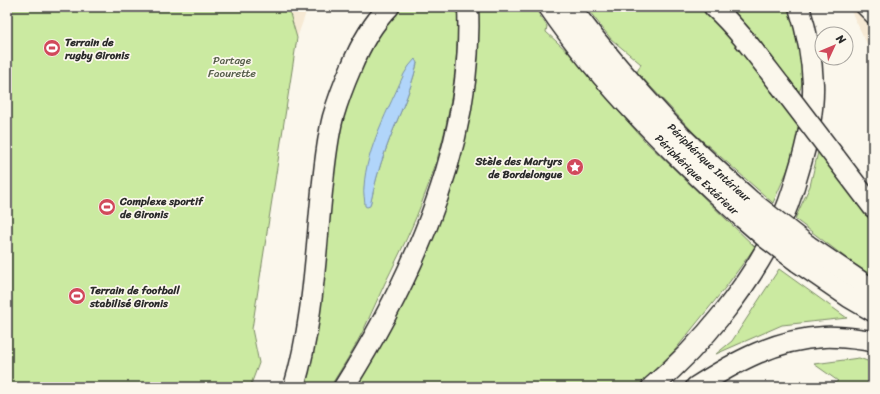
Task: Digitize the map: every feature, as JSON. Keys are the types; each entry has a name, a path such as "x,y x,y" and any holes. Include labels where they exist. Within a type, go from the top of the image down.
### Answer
{"highway":[{"path":"294,387 306,335 325,164 333,118 355,57 368,33 389,7"},
{"path":"344,387 374,336 400,286 433,210 443,180 458,126 464,91 468,62 468,7"},
{"name":"Périphérique Extérieur","path":"549,7 586,56 623,99 677,156 747,210"},
{"name":"Périphérique Intérieur","path":"570,7 600,46 669,124 708,163 747,210 802,253 873,290"},
{"path":"714,7 725,17 750,47 873,208"},
{"path":"652,387 690,352 721,315 755,268 779,226 791,197 807,145 812,117 813,85 811,52 799,7"},
{"path":"802,253 849,297 873,311"},
{"path":"696,387 746,357 773,347 800,340 824,337 847,337 873,341"}],"street":[{"path":"861,7 873,19"}],"shaded area":[{"path":"288,7 308,7 297,38"},
{"path":"849,7 873,7 873,56"}],"green space":[{"name":"Complexe sportif de Gironis","path":"7,7 288,7 297,38 252,329 259,363 250,387 7,387"},
{"path":"401,7 458,7 458,31 454,79 446,126 433,172 416,217 356,344 330,387 303,387 330,179 336,147 352,86 364,57 381,31","holes":["417,63 381,163 370,205 368,164 391,105"]},
{"path":"478,7 534,7 547,26 546,32 568,52 644,140 755,247 725,288 675,350 637,387 354,387 472,102 478,59"},
{"path":"586,7 701,7 729,34 754,65 800,129 791,162 773,203 695,134 637,72 641,64 611,39"},
{"path":"730,7 790,7 803,61 802,83 799,92 753,32"},
{"path":"818,152 873,224 873,276 850,261 795,219 810,186"},
{"path":"779,269 847,318 782,325 716,354 732,341"},
{"path":"859,358 873,363 873,387 829,387 838,381 814,364"}],"water":[{"path":"415,59 417,63 411,85 383,156 370,206 367,207 365,206 364,189 369,158 379,129 404,74"}],"place":[{"name":"Terrain de rugby Gironis","path":"52,48"},
{"name":"Stèle des Martyrs de Bordelongue","path":"575,167"},
{"name":"Complexe sportif de Gironis","path":"107,207"},
{"name":"Terrain de football stabilisé Gironis","path":"77,296"}],"park label":[{"name":"Partage Faourette","path":"232,66"}]}
